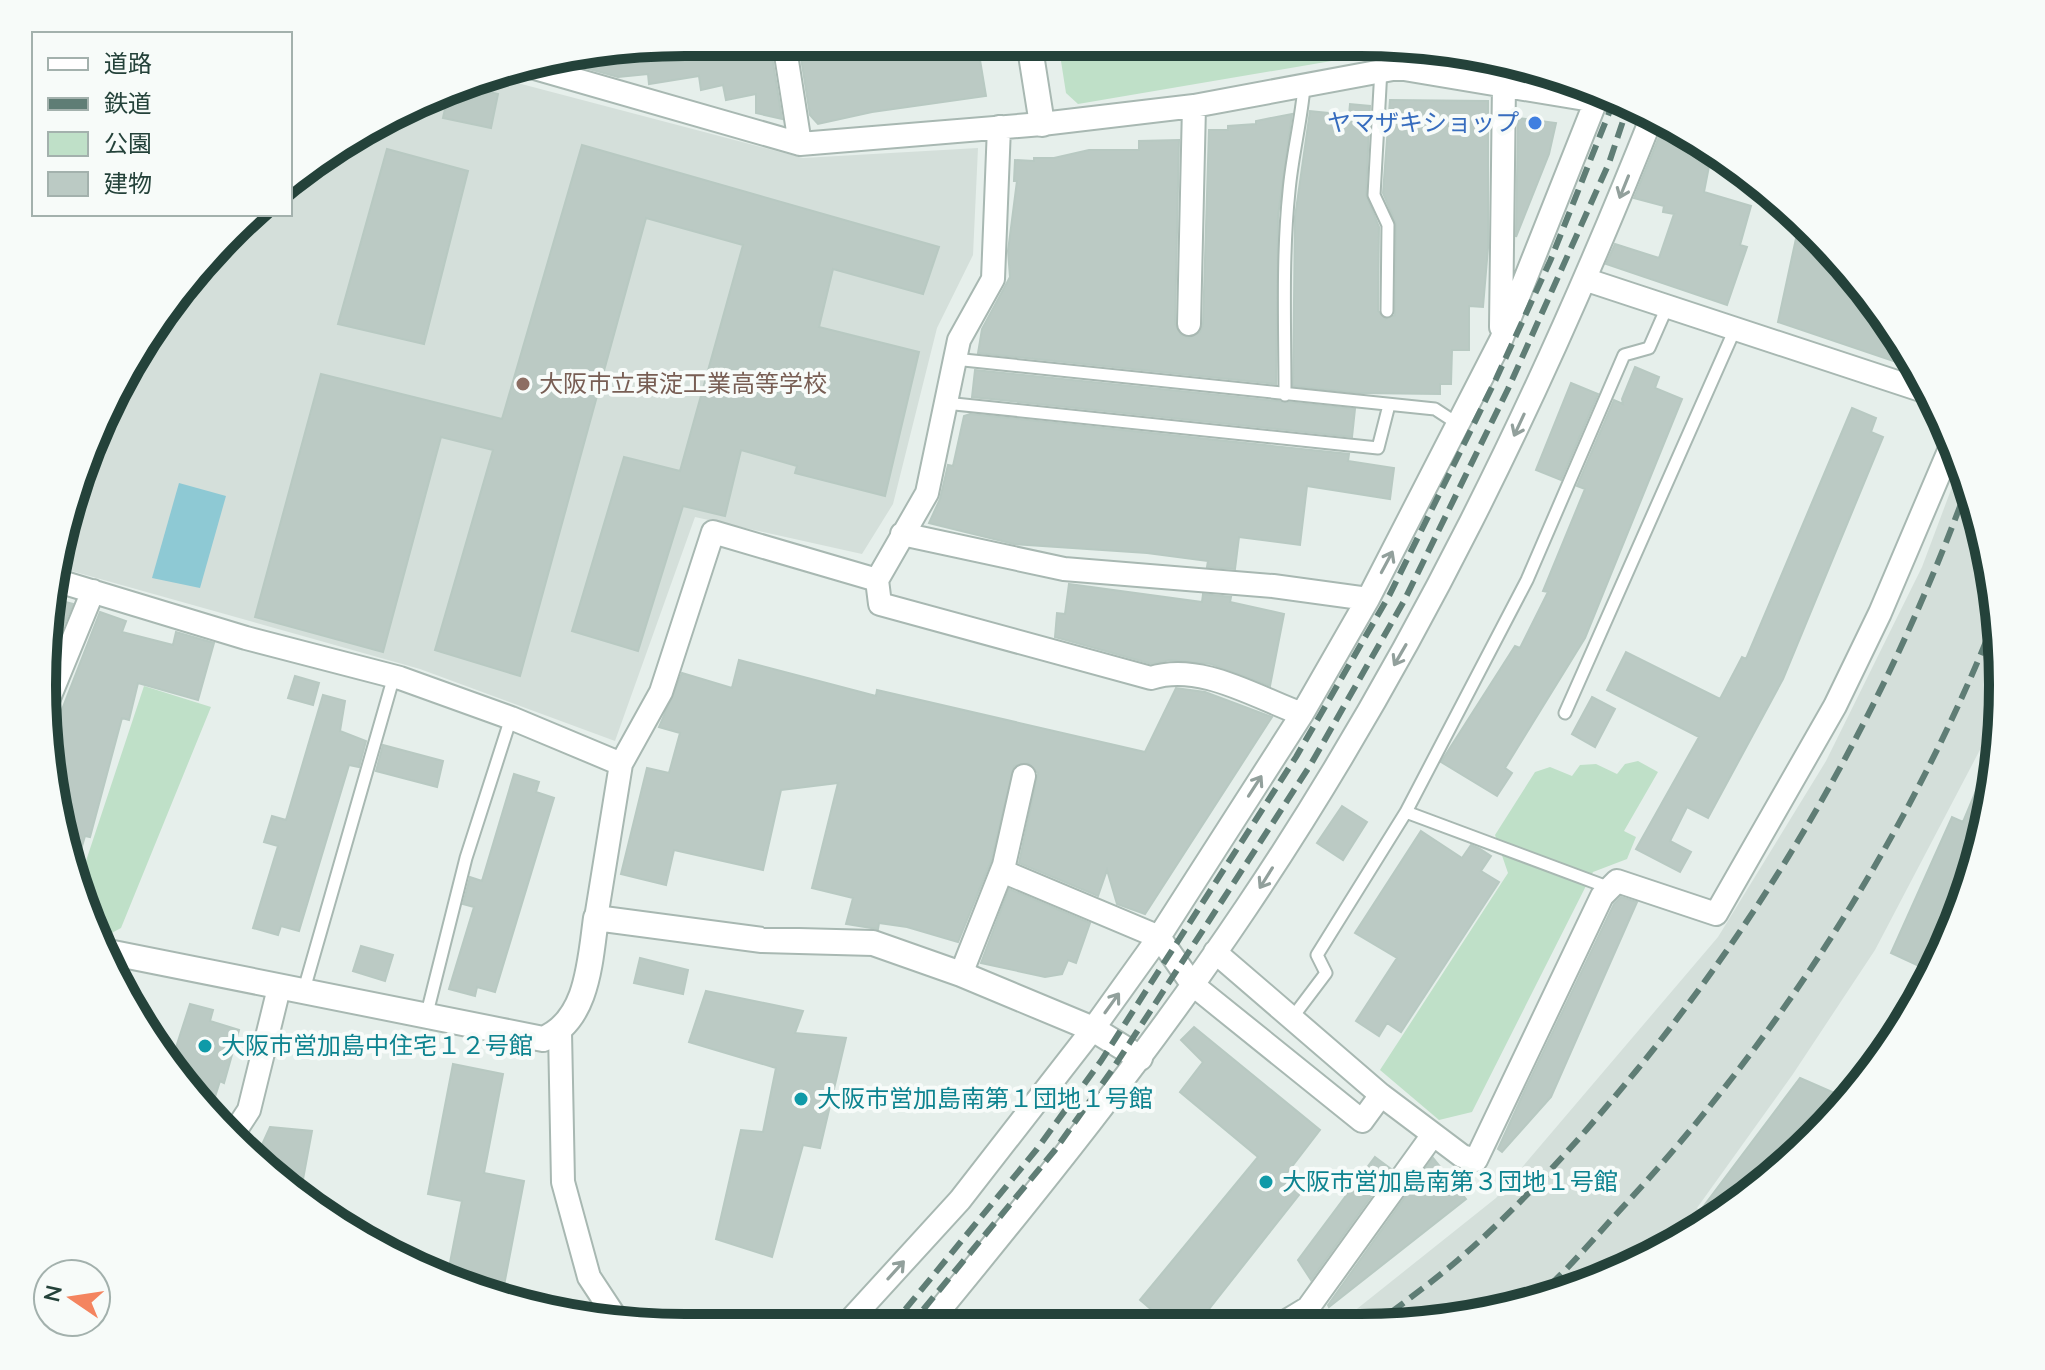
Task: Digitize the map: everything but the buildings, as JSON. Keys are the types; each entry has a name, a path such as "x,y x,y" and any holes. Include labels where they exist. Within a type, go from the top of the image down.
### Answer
{"street":[{"path":"786,56 800,144"},
{"path":"1031,56 1042,124"},
{"path":"561,70 800,144 1042,124 1194,106 1304,87 1381,69 1398,68 1572,93"},
{"path":"1501,340 1502,72"},
{"path":"856,1314 960,1200 1093,1029 1159,937 1302,714 1368,599 1501,340 1601,104"},
{"path":"1189,324 1194,106"},
{"path":"936,1314 1140,1058 1215,952 1343,755 1426,608 1505,455 1587,280 1648,126"},
{"path":"999,127 993,279 959,340 927,493 877,580 880,604 1151,678 1172,671 1194,674 1302,714"},
{"path":"1587,280 1914,388"},
{"path":"1215,952 1432,1136 1462,1156 1476,1160 1602,896 1617,881 1716,914 1835,706 1880,613 1946,457"},
{"path":"117,954 527,1038 543,1039 560,1032 575,1013 589,967 621,764 661,692 713,532 877,580"},
{"path":"902,534 1064,569 1273,586 1368,599"},
{"path":"64,583 246,638 394,676 511,718 621,764"},
{"path":"56,681 93,591"},
{"path":"961,974 1002,871 1024,776"},
{"path":"1002,871 1159,937 1192,984 1362,1121 1381,1095"},
{"path":"596,918 762,940 873,943 961,974 1093,1029 1140,1058"},
{"path":"238,1127 249,1110 279,988"},
{"path":"1278,1052 1296,1021"},
{"path":"560,1032 563,1182 589,1277 611,1310"},
{"path":"1298,1314 1308,1308 1432,1136"}],"lane":[{"path":"1381,69 1374,195 1388,225 1387,311"},
{"path":"1285,395 1284,256 1289,187 1300,134 1304,87"},
{"path":"1296,1021 1326,973 1317,955 1406,812 1527,580 1624,355 1649,348 1667,307"},
{"path":"1565,713 1735,329"},
{"path":"954,359 1435,409 1459,425"},
{"path":"945,403 1378,448 1389,405"},
{"path":"303,993 394,676"},
{"path":"426,1017 466,858 511,718"},
{"path":"1406,812 1610,888"}],"shaded area":[{"name":"大阪市立東淀工業高等学校","path":"509,81 803,158 978,148 973,255 937,328 893,504 862,554 695,517 615,741 420,669 67,570 89,483 140,370 186,302 240,240 266,216 292,216 292,194 370,140 444,104"},
{"path":"1955,480 1968,522 1984,603 1988,644 1987,733 1875,950 1793,1074 1697,1208 1702,1212 1674,1230 1601,1266 1523,1293 1442,1309 1351,1314 1496,1198 1718,937 1826,761 1922,567"}],"green space":[{"path":"1060,56 1360,56 1078,104 1066,93"},
{"path":"144,686 211,707 121,928 108,935 83,869"},
{"path":"1638,761 1658,772 1624,831 1636,837 1627,859 1593,872 1472,1112 1439,1120 1380,1070 1508,873 1495,835 1535,772 1550,767 1572,776 1580,765 1596,764 1617,774 1625,764"}],"water":[{"path":"179,483 226,496 200,588 152,578"}],"railway":[{"path":"901,1314 1037,1149 1101,1061 1296,757 1390,594 1496,379 1551,259 1611,109"},
{"path":"920,1314 1055,1150 1112,1070 1311,764 1404,601 1508,389 1609,163 1625,115"},
{"path":"1390,1313 1458,1260 1551,1170 1636,1071 1738,935 1826,792 1866,718 1903,642 1962,501"},
{"path":"1551,1284 1679,1144 1734,1075 1836,931 1923,777 1987,638"}],"place":[{"name":"ヤマザキショップ","path":"1535,123"},
{"name":"大阪市立東淀工業高等学校","path":"523,384"},
{"name":"大阪市営加島中住宅１２号館","path":"205,1046"},
{"name":"大阪市営加島南第１団地１号館","path":"801,1099"},
{"name":"大阪市営加島南第３団地１号館","path":"1266,1182"}]}
